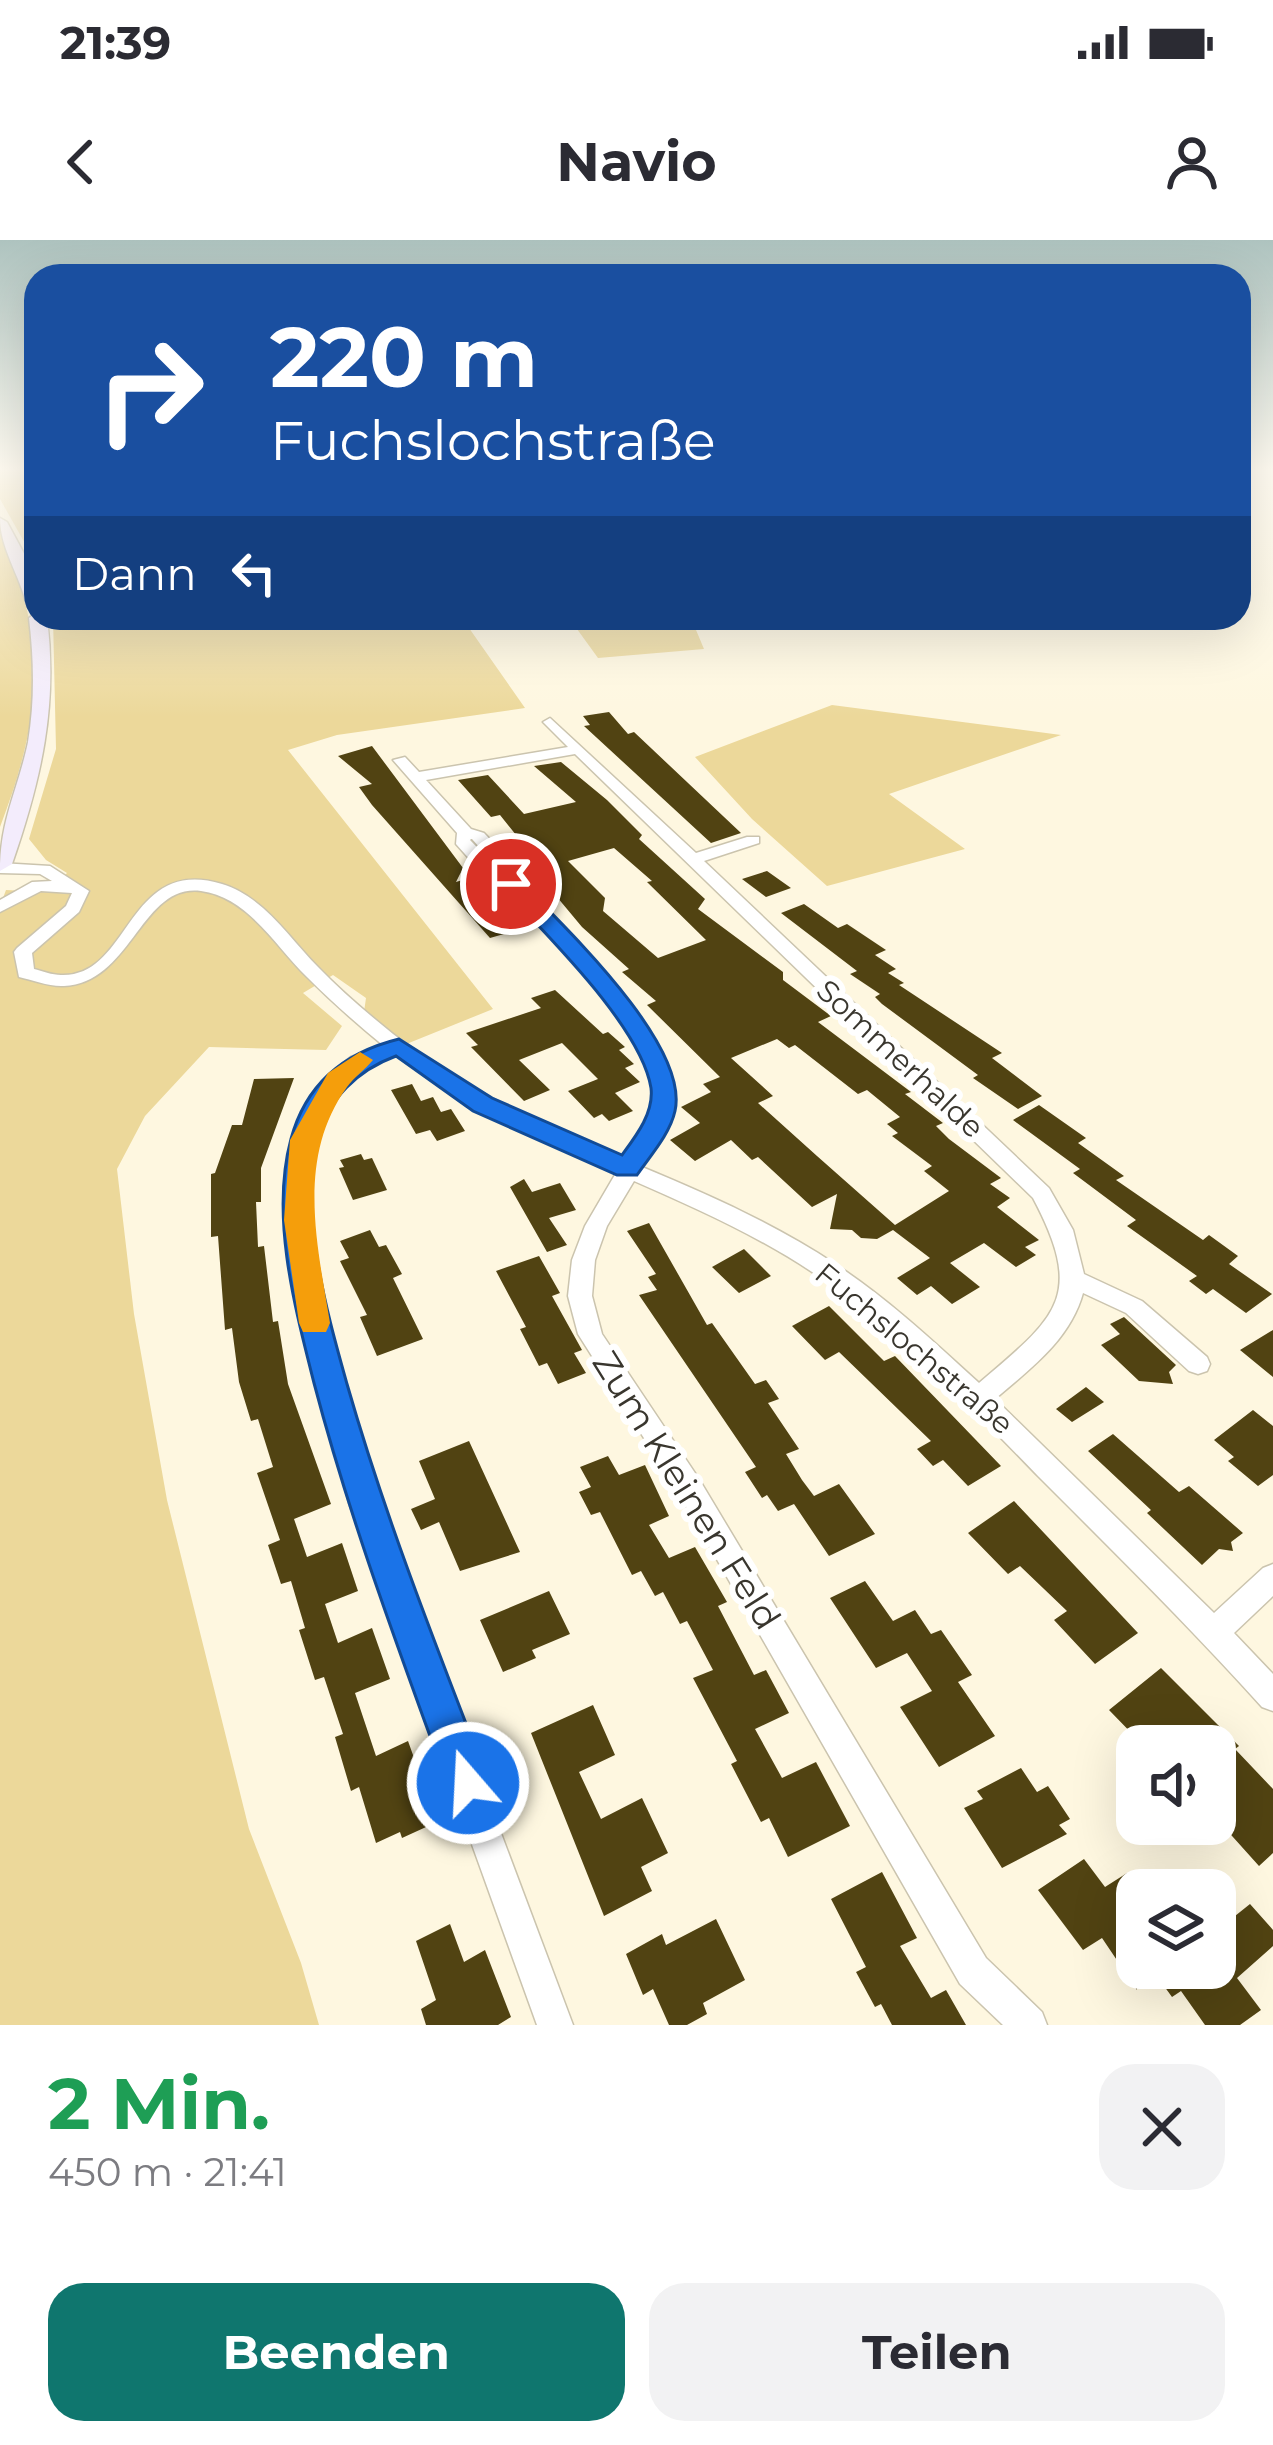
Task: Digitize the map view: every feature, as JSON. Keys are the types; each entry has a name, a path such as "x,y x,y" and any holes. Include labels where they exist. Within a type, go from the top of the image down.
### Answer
{"street":[{"path":"39,630 44,683 40,749 0,866 44,869 76,886"},
{"name":"Sommerhalde","path":"550,722 1041,1193 1056,1216 1075,1279"},
{"path":"418,777 575,750"},
{"name":"Zum Kleinen Feld","path":"400,760 465,832 462,841 496,878 511,884 593,973 646,1044 664,1089 662,1114 600,1215 584,1263 579,1293 590,1334 680,1471 973,1971 1029,2025"},
{"path":"693,859 753,840"},
{"path":"0,878 38,886 76,886"},
{"name":"Fuchslochstraße","path":"76,886 80,900 22,952 25,973 69,980 104,968 147,904 191,884 232,894 399,1047 482,1105 714,1205 828,1270 980,1397 1273,1696"},
{"path":"0,907 38,886"},
{"path":"399,1047 358,1061 338,1079 304,1140 299,1220 314,1321 363,1503 555,2025"},
{"path":"980,1397 1061,1325 1074,1297 1075,1279 1134,1307 1198,1364"},
{"path":"1215,1632 1273,1577"}],"shaded area":[{"path":"0,550 8,550 24,598 24,630 31,630 34,679 25,750 0,827"},
{"path":"53,630 470,630 525,708 337,735 288,750 493,1009 399,1047 363,1019 366,998 333,975 303,993 342,1026 326,1050 209,1047 145,1116 117,1169 134,1314 167,1500 249,1829 301,1963 319,2025 0,2025 0,906 6,890 48,892 67,873 46,860 29,839 56,749"},
{"path":"578,630 696,630 704,649 598,658"},
{"path":"832,705 1061,735 889,794 965,849 827,886 752,819 695,757"}],"building":[{"path":"609,712 741,833 711,843 584,726 590,725 583,716"},
{"path":"372,746 463,868 456,882 472,877 525,928 490,938 372,805 359,787 372,784 338,756"},
{"path":"561,762 607,800 642,835 639,839 705,899 698,909 783,972 783,980 831,1016 818,1022 911,1092 905,1094 943,1123 936,1126 949,1139 1001,1178 990,1184 1010,1198 997,1207 1039,1240 1025,1247 1036,1255 1016,1267 984,1243 950,1263 980,1287 952,1304 931,1286 917,1295 897,1278 930,1258 893,1230 877,1239 861,1238 852,1230 830,1229 837,1194 812,1207 758,1157 752,1160 731,1140 695,1161 670,1140 700,1123 681,1107 711,1092 703,1084 720,1077 647,1005 656,1001 582,927 547,885 552,884 548,876 527,858 533,856 500,815 491,817 458,780 488,775 524,814 576,802 534,766","holes":["614,848 652,881 647,882 706,940 658,958 603,911 605,898 568,861","777,1039 789,1048 795,1045 858,1094 867,1090 900,1117 887,1124 898,1133 892,1136 932,1166 924,1171 949,1191 895,1225 758,1103 773,1096 731,1058"]},
{"path":"767,871 791,888 766,897 742,879"},
{"path":"804,904 838,928 847,924 886,950 875,955 896,969 888,973 904,983 899,985 1002,1053 992,1058 1042,1096 1018,1109 973,1078 978,1075 882,1004 875,997 880,994 850,974 857,971 781,913"},
{"path":"555,990 603,1034 608,1032 625,1047 619,1050 634,1064 625,1068 640,1082 615,1093 633,1111 609,1121 602,1114 594,1118 568,1091 598,1079 562,1043 519,1060 550,1090 524,1101 471,1047 478,1045 466,1033 541,1008 531,998"},
{"path":"294,1078 261,1168 261,1202 256,1202 258,1247 264,1246 273,1322 278,1321 288,1384 331,1504 294,1519 307,1557 342,1543 358,1591 325,1604 338,1643 372,1628 390,1679 355,1693 376,1756 408,1741 437,1822 402,1838 400,1832 376,1843 359,1787 351,1791 335,1737 343,1734 324,1677 315,1680 299,1630 305,1628 291,1581 281,1584 268,1545 280,1540 257,1473 273,1467 258,1419 251,1421 239,1382 232,1328 225,1330 218,1236 211,1237 211,1174 232,1125 242,1125 254,1079"},
{"path":"412,1084 421,1101 433,1097 441,1112 451,1109 465,1131 437,1141 430,1130 416,1134 391,1090"},
{"path":"1039,1105 1086,1138 1078,1143 1124,1176 1116,1180 1203,1240 1209,1235 1238,1256 1229,1264 1272,1294 1246,1313 1213,1289 1206,1294 1189,1281 1197,1276 1127,1226 1136,1220 1073,1173 1080,1169 1013,1120"},
{"path":"361,1154 364,1160 372,1158 387,1190 353,1200 340,1160"},
{"path":"524,1179 532,1192 560,1183 576,1210 549,1218 567,1245 547,1252 510,1187"},
{"path":"649,1223 707,1325 712,1323 755,1384 766,1380 779,1399 768,1403 799,1449 786,1454 802,1480 814,1496 839,1484 875,1534 829,1556 794,1504 778,1511 767,1495 762,1498 745,1472 756,1467 639,1295 657,1290 648,1277 656,1274 627,1231"},
{"path":"370,1230 379,1247 386,1245 402,1274 393,1278 423,1339 377,1356 360,1317 367,1315 340,1261 349,1258 340,1241"},
{"path":"744,1249 771,1276 739,1293 712,1267"},
{"path":"539,1256 560,1293 552,1296 582,1350 574,1353 586,1373 558,1384 547,1363 539,1366 520,1329 526,1327 496,1271"},
{"path":"829,1306 884,1361 895,1356 1001,1466 968,1486 943,1460 933,1466 917,1449 931,1441 839,1352 825,1360 792,1326"},
{"path":"1124,1317 1176,1365 1169,1372 1173,1384 1139,1381 1101,1345 1120,1334 1110,1324"},
{"path":"1273,1330 1273,1377 1240,1350"},
{"path":"1086,1387 1104,1402 1072,1422 1056,1409"},
{"path":"1253,1410 1273,1426 1273,1475 1258,1486 1228,1461 1234,1457 1214,1440"},
{"path":"1113,1434 1179,1492 1189,1486 1243,1533 1231,1542 1233,1551 1219,1549 1202,1565 1147,1513 1151,1510 1088,1451"},
{"path":"469,1441 520,1552 460,1571 439,1522 421,1530 411,1509 435,1499 419,1461"},
{"path":"608,1456 619,1475 645,1465 669,1516 649,1525 669,1558 695,1547 727,1602 718,1606 754,1675 766,1670 789,1713 755,1729 782,1778 816,1762 850,1826 788,1857 769,1818 761,1822 731,1764 737,1761 693,1678 713,1670 687,1621 680,1624 663,1592 655,1596 641,1571 632,1575 600,1512 591,1515 579,1492 591,1487 580,1467"},
{"path":"1014,1501 1138,1633 1095,1664 1054,1620 1067,1611 1020,1566 1008,1574 968,1533"},
{"path":"865,1581 893,1621 915,1610 931,1634 941,1630 972,1675 958,1682 995,1736 939,1767 900,1707 932,1691 907,1653 876,1668 830,1598"},
{"path":"549,1591 570,1634 532,1650 536,1658 503,1672 480,1620"},
{"path":"1161,1668 1218,1725 1124,1725 1109,1710"},
{"path":"593,1705 615,1755 579,1772 601,1819 642,1798 668,1853 641,1867 652,1891 604,1916 531,1733"},
{"path":"1236,1750 1273,1789 1273,1853 1259,1866 1236,1840"},
{"path":"1021,1768 1037,1792 1048,1786 1070,1819 1059,1825 1067,1834 1002,1868 964,1808 983,1799 977,1791"},
{"path":"1084,1859 1105,1887 1116,1880 1116,1959 1102,1938 1083,1950 1038,1890"},
{"path":"882,1872 917,1938 900,1946 931,1998 946,1990 966,2025 892,2025 881,2004 875,2007 856,1972 866,1967 831,1899"},
{"path":"1250,1904 1273,1930 1273,1946 1237,1978 1261,2010 1240,2025 1205,2025 1181,1991 1172,1997 1166,1989 1236,1989 1236,1915"},
{"path":"716,1919 745,1980 703,2003 707,2014 687,2025 669,2025 653,1989 643,1995 626,1954 662,1934 666,1945"},
{"path":"450,1924 464,1962 485,1950 511,2017 498,2025 426,2025 421,2009 436,2000 416,1941"}],"slow traffic":[{"path":"314,1323 299,1220 304,1140 338,1079 360,1060"}],"route":[{"path":"468,1783 363,1503 314,1321 299,1220 304,1140 313,1117 338,1079 358,1061 399,1047 482,1105 627,1168 646,1143 662,1114 664,1089 646,1044 593,973 511,884"}]}
